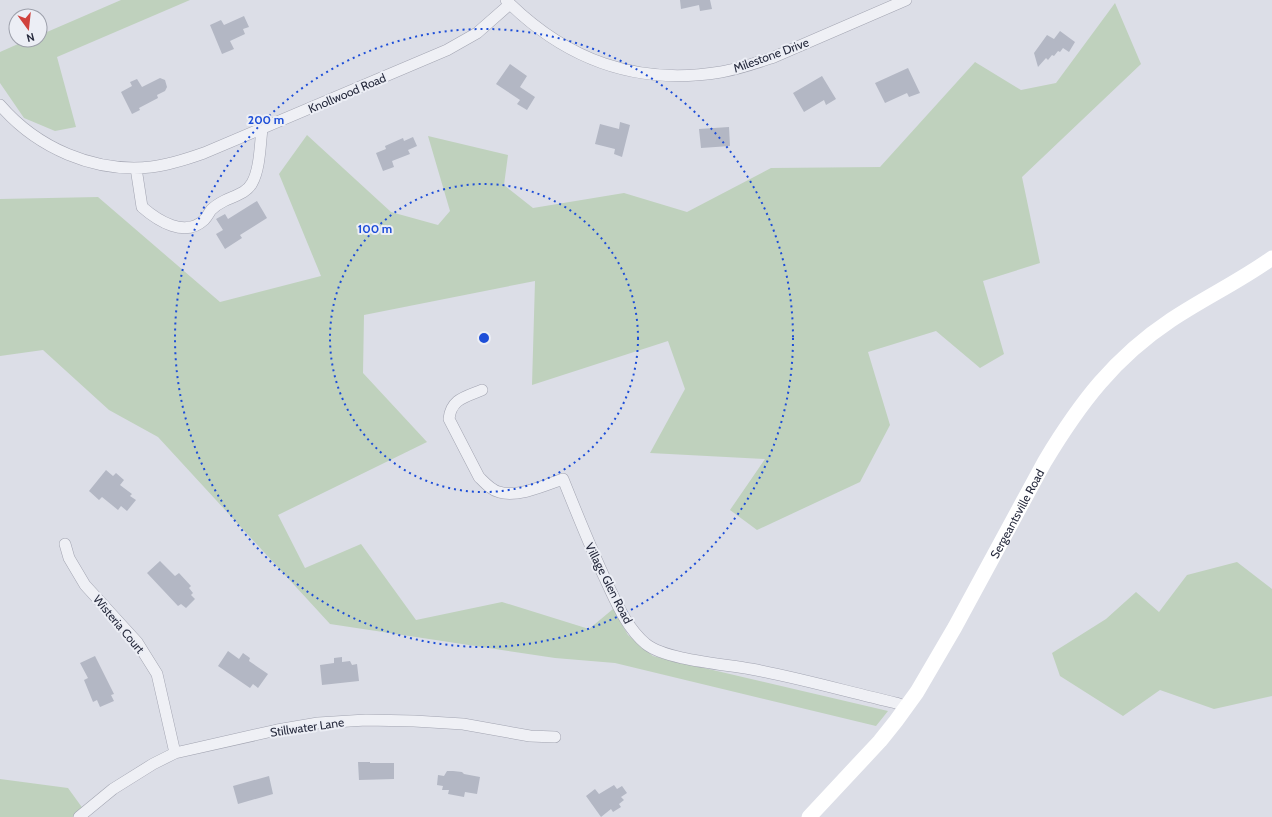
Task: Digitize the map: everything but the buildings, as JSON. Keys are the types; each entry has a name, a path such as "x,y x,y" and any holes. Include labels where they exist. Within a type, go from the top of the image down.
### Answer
{"main road":[{"name":"Sergeantsville Road","path":"811,816 880,741 907,707 932,668 1045,461 1064,430 1093,390 1130,351 1150,334 1172,319 1241,279 1272,258"}],"street":[{"name":"Milestone Drive","path":"508,2 530,22 557,42 588,58 618,69 634,72 683,76 722,72 774,57 906,0"},
{"name":"Knollwood Road","path":"0,105 17,123 32,135 64,153 88,162 121,168 136,168 170,164 187,159 262,129 448,50 476,33 508,2"},
{"path":"136,168 142,207 156,218 180,228 191,228 204,220 212,209 224,201 243,192 252,184 256,173 262,129"},
{"name":"Village Glen Road","path":"482,390 453,404 449,419 479,477 493,490 500,493 509,494 525,491 563,479 584,531 618,607 631,627 646,644 655,649 677,656 752,669 896,703 907,707"},
{"name":"Wisteria Court","path":"65,544 69,558 85,585 138,642 157,674 176,753"},
{"name":"Stillwater Lane","path":"79,817 119,784 153,764 176,753 277,730 318,723 366,720 414,721 463,724 530,736 556,737"}],"green space":[{"path":"121,0 190,0 57,57 76,127 55,131 24,118 0,83 0,52 9,48 48,48 48,32"},
{"path":"1115,3 1141,64 1022,177 1040,263 983,281 1004,354 980,368 936,331 868,352 890,425 860,482 757,530 730,510 765,459 650,453 685,389 668,341 532,385 535,281 364,315 363,373 427,442 278,515 305,568 361,544 416,620 502,602 589,629 613,609 628,635 653,656 888,711 876,726 615,663 555,658 330,624 158,437 109,410 43,350 0,356 0,199 98,197 220,302 321,276 279,174 307,135 391,212 438,225 450,211 428,136 508,155 504,185 533,208 624,193 687,212 771,168 880,167 975,62 1021,90 1056,83"},
{"path":"1237,562 1272,589 1272,696 1214,709 1160,690 1123,716 1060,676 1052,653 1106,619 1136,592 1159,612 1187,575"},
{"path":"0,779 68,788 89,817 0,817"}]}
